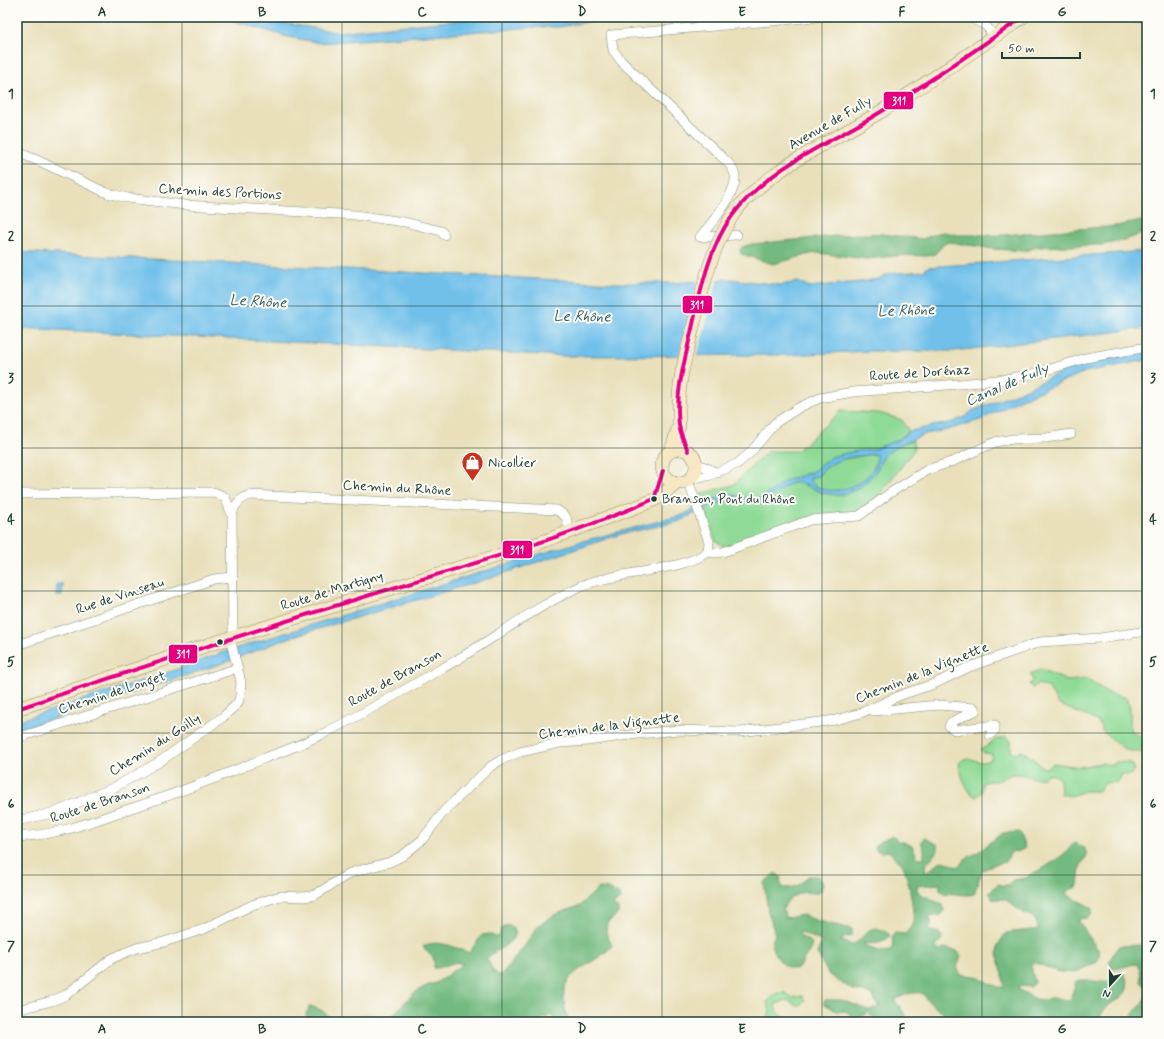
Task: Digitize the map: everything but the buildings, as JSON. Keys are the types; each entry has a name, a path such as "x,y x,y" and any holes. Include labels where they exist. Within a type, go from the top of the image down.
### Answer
{"main road":[{"name":"Avenue de Fully","path":"679,426 680,383 707,274 721,234 737,209 750,193 771,176 888,107 1020,20"},
{"path":"654,499 663,471 663,459 671,451 679,426"},
{"path":"679,426 688,451"},
{"path":"663,471 668,479 685,480 696,471 694,456 688,451 680,449 671,451"},
{"name":"Route de Martigny","path":"17,709 491,559 570,532 654,499 685,480"}],"street":[{"path":"737,235 700,237 732,191 735,182 735,174 732,168 721,156 622,62 613,50 611,35 817,17"},
{"path":"970,17 986,26 995,37"},
{"name":"Chemin des Portions","path":"17,152 40,161 107,193 128,198 185,205 355,215 392,220 430,228 441,231 444,235"},
{"name":"Route de Dorénaz","path":"685,480 718,473 730,468 744,459 768,431 788,414 820,398 858,391 954,385 1006,379 1042,372 1086,358 1147,348"},
{"path":"685,480 693,493 704,526 709,542 708,551 713,553 723,552 816,519 856,518 890,493 927,470 948,463 999,441 1020,438 1046,438 1071,434"},
{"path":"696,462 718,473"},
{"path":"17,494 214,492 225,497 232,516"},
{"name":"Chemin du Goilly","path":"17,821 56,812 115,787 159,762 209,729 238,703 241,682 232,640 232,516 238,501 248,496 257,495"},
{"name":"Chemin du Rhône","path":"257,495 557,510 566,517 570,532"},
{"name":"Route de Branson","path":"17,837 41,836 78,828 115,813 197,786 314,738 442,669 551,602 580,586 603,579 691,560 700,557 708,551"},
{"name":"Rue de Vinseau","path":"17,645 214,579 232,578"},
{"name":"Chemin de la Vignette","path":"17,1010 52,1001 66,995 111,958 130,950 164,942 204,929 252,905 274,898 315,895 350,873 390,862 402,856 422,840 445,810 491,766 520,752 560,743 678,730 740,732 836,720 861,713 902,695 934,684 969,667 1040,642 1100,638 1147,631"},
{"name":"Chemin de Longet","path":"17,738 237,665"},
{"path":"861,713 939,704 974,708 975,711 951,722 949,726 955,730 992,724 995,725 996,730 990,735"}],"green space":[{"path":"1147,220 1147,232 1122,241 1101,245 1037,247 1025,251 995,249 949,242 944,244 935,254 927,256 904,255 867,259 818,253 773,264 741,254 740,251 742,247 752,244 856,234 882,234 923,239 937,233 944,232 958,235 1004,235 1116,226"},
{"path":"841,411 879,413 902,420 909,431 898,440 874,449 838,455 812,472 781,484 762,498 751,499 731,495 703,503 701,494 733,485 768,451 797,451"},
{"path":"913,440 914,450 874,502 857,512 826,513 725,547 716,541 705,511 712,506 729,500 755,503 789,484 798,482 823,493 838,495 850,492 864,484 876,471 885,454 898,446"},
{"path":"874,454 877,456 875,466 869,475 861,482 851,487 828,491 818,488 810,481 811,477 820,474 825,468 837,460"},
{"path":"1041,669 1067,681 1086,679 1109,693 1126,698 1130,707 1130,730 1139,736 1147,737 1147,753 1126,750 1103,732 1099,722 1058,704 1049,688 1038,684 1032,688 1029,684 1033,681 1030,674"},
{"path":"1006,737 1011,741 1011,751 1016,754 1022,751 1044,768 1049,767 1053,763 1080,767 1101,763 1110,765 1117,762 1131,763 1135,769 1132,774 1122,774 1118,782 1105,783 1098,791 1085,791 1071,796 1061,794 1060,779 1053,775 1047,774 1043,777 1035,778 1012,774 997,781 982,783 982,792 976,797 966,787 959,763 967,758 986,762 991,759 992,754 984,753 981,750 997,739"},
{"path":"1019,832 1025,848 1017,852 1012,851 1005,862 992,865 982,871 974,894 945,894 940,890 940,884 917,886 917,890 921,894 943,905 944,911 940,915 929,917 932,923 928,927 931,931 938,932 942,936 941,941 935,946 939,951 944,948 957,951 961,956 957,968 961,975 975,976 998,987 1005,987 1003,974 999,963 998,945 1006,933 1039,929 1035,919 1031,916 1023,913 1005,899 993,899 989,892 998,884 1006,885 1013,880 1026,878 1051,864 1060,858 1074,843 1084,847 1087,855 1080,867 1078,886 1066,892 1068,895 1092,908 1091,915 1087,918 1079,919 1079,922 1099,951 1097,962 1074,973 1060,972 1033,962 1031,966 1035,983 1030,987 1019,986 1018,989 1036,999 1044,1000 1053,997 1070,1001 1076,981 1088,980 1104,982 1115,977 1121,971 1124,973 1127,982 1125,993 1106,1008 1101,1015 1099,1022 950,1022 922,993 911,993 895,1000 910,1022 877,1022 868,1012 856,1021 847,1012 838,1012 823,1003 825,1000 842,1000 868,1010 879,1007 871,994 853,990 829,975 817,953 822,942 801,932 799,935 812,943 810,950 801,965 795,969 791,969 782,963 773,951 772,944 775,935 768,911 764,883 775,873 781,877 780,881 783,888 797,886 808,876 819,876 823,883 821,891 819,892 802,892 791,898 783,911 786,918 803,915 818,921 852,929 852,935 840,940 852,945 858,942 869,931 877,928 890,935 884,941 875,944 863,943 875,950 890,951 893,946 892,937 895,933 905,934 912,925 912,901 906,874 902,864 889,851 881,852 876,850 875,845 892,836 899,842 904,842 912,846 918,858 924,858 924,850 921,841 924,838 938,845 938,850 925,866 926,873 942,861 957,867 963,863 965,859 977,853 1003,833"},
{"path":"599,888 608,889 620,895 620,899 612,905 618,908 618,914 607,923 606,933 612,946 602,955 574,974 568,981 564,990 564,1002 568,1018 566,1022 554,1022 552,1015 535,1022 351,1022 356,1018 365,1015 390,1018 414,993 426,986 436,983 463,964 452,963 434,968 433,957 423,946 435,943 452,946 469,953 482,935 490,934 495,937 500,936 500,931 502,928 510,925 516,933 513,938 487,959 494,972 501,976 538,926 554,915 579,906"},
{"path":"1119,946 1147,946 1147,988 1141,982 1140,969 1137,964 1112,969 1109,964 1113,954"},
{"path":"783,992 792,998 802,996 805,999 801,1006 797,1006 787,1000 776,1004 775,1007 782,1016 800,1022 767,1022 770,1011 767,1002 776,994"},
{"path":"1147,997 1147,1022 1131,1022 1133,1014"},
{"path":"310,1006 321,1010 335,1022 307,1022 306,1014"}],"water":[{"path":"222,17 261,17 277,22 337,32 490,17 613,17 559,27 537,27 320,43 284,36"},
{"path":"1104,17 1141,17 1147,18 1147,24"},
{"name":"Le Rhône","path":"1147,251 1147,328 954,351 870,351 787,355 565,356 17,328 17,252 616,283 673,283 728,279 781,285 798,282 810,287 878,279 888,274 923,271 928,267"},
{"name":"Canal de Fully","path":"1147,351 1147,360 1085,372 1019,400 980,420 947,430 925,434 898,446 885,454 876,471 864,484 850,492 838,495 823,493 798,482 789,484 761,503 735,499 723,500 677,522 621,534 484,580 294,636 221,664 17,731 17,721 175,670 224,652 579,542 683,515 708,501 731,495 751,499 762,498 785,481 812,472 831,457 851,452 874,449 898,440 910,431 953,422 965,417 972,411 1022,391 1078,364","holes":["874,454 877,456 875,466 869,474 861,482 850,487 839,490 828,490 818,487 810,481 811,477 818,476 837,461 858,456"]},
{"path":"57,584 63,584 62,596 56,596"}],"pier":[{"path":"718,278 697,357 679,357 698,279"}],"transit line":[{"name":"311","path":"688,451 681,435 679,425 678,402 681,379 706,272 717,243 732,216 747,198 763,183 800,157 897,102 1023,17"},
{"name":"311","path":"17,709 235,637 512,552 619,514 654,499 663,471"}],"place":[{"name":"Nicollier","path":"473,482"},
{"name":"Branson, Pont du Rhône","path":"654,499"}]}
